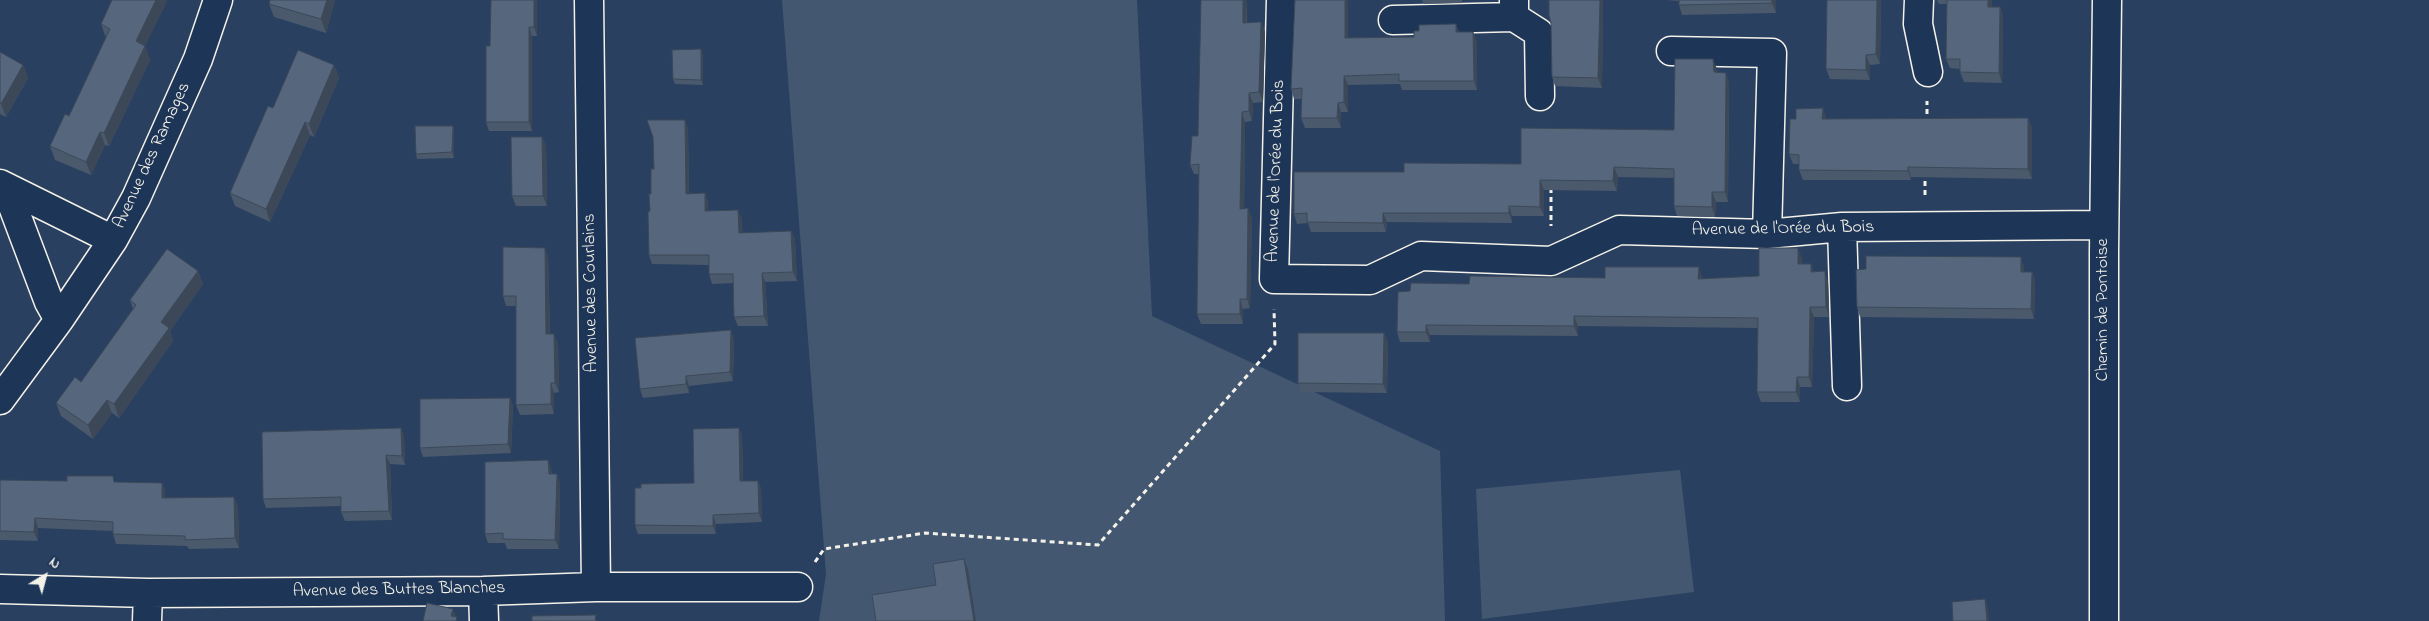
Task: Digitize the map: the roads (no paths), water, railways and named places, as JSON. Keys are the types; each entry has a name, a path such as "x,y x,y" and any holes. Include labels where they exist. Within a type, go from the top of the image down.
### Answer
{"street":[{"name":"Avenue des Ramages","path":"0,400 59,320 113,240 136,198 198,59 218,0"},
{"name":"Avenue des Courlains","path":"589,0 596,587"},
{"name":"Avenue de l'Orée du Bois","path":"1281,0 1274,279 1370,280 1421,256 1551,261 1619,230 1767,234 1842,228 2104,225"},
{"path":"1919,0 1918,24 1928,72"},
{"name":"Chemin de Pontoise","path":"2104,621 2104,225 2107,0"},
{"path":"1393,20 1514,9 1539,33 1540,96"},
{"path":"1671,51 1772,52 1767,234"},
{"path":"3,186 113,240"},
{"path":"3,186 49,302 59,320"},
{"path":"1842,228 1846,386"},
{"name":"Avenue des Buttes Blanches","path":"0,589 148,593 483,591 596,587 798,587"},
{"path":"483,591 484,621"},
{"path":"147,621 148,593"}]}
